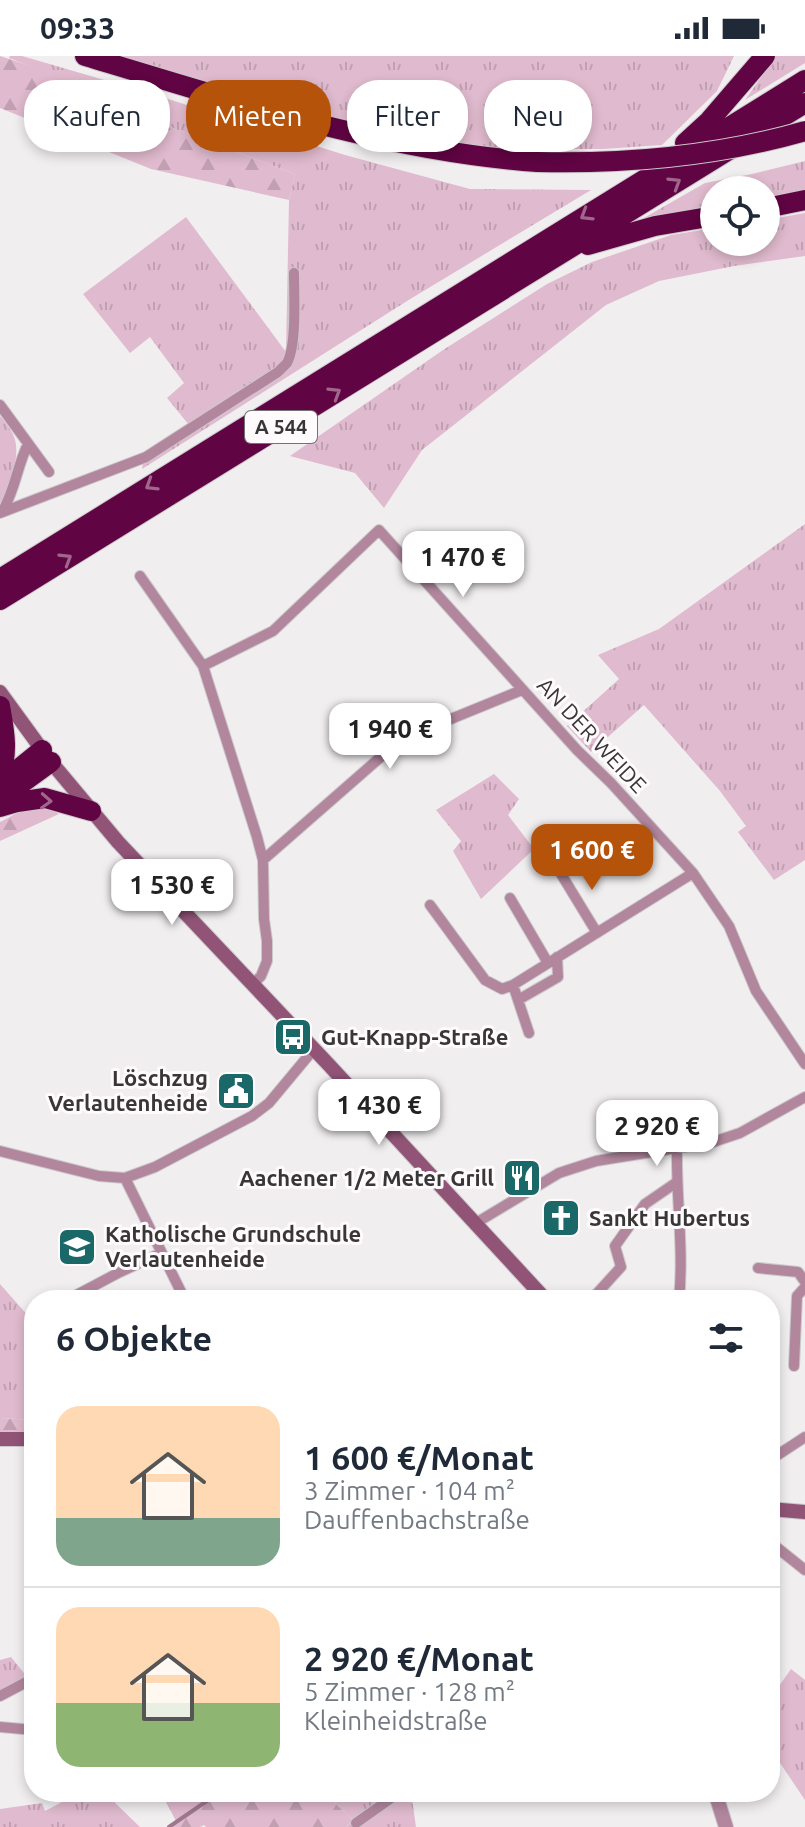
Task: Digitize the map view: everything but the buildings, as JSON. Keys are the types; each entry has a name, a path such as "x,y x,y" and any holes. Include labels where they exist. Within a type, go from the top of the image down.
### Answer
{"highway":[{"path":"85,56 303,120 369,137 460,154 538,162 618,162 743,146 805,131"},
{"path":"653,174 709,121 765,56"},
{"name":"A 544","path":"0,579 805,80"},
{"name":"A 544","path":"0,600 805,103"},
{"path":"780,205 805,200"},
{"path":"561,253 644,229 700,219"},
{"path":"0,706 6,748 0,775"},
{"path":"0,784 46,756"},
{"path":"0,799 46,756"},
{"path":"0,807 45,798 91,811"}],"main road":[{"path":"0,692 91,811 537,1290"},
{"path":"0,1439 24,1439"},
{"path":"780,1510 805,1512"}],"street":[{"path":"1,512 146,457 278,372 286,364 290,353 294,273"},
{"path":"0,405 49,472"},
{"path":"1,512 10,499 28,444"},
{"name":"AN DER WEIDE","path":"203,666 273,631 379,530 522,690 693,873 729,926 756,991 805,1064"},
{"path":"140,576 203,666 257,837 263,860 267,961 261,976 253,984"},
{"path":"263,860 391,748 409,736 522,690"},
{"path":"558,869 597,933"},
{"path":"430,905 485,980 502,989 693,873"},
{"path":"510,898 553,960 558,977 518,1000"},
{"path":"513,985 529,1033"},
{"path":"0,1151 99,1176 125,1178 155,1167 252,1116 269,1103 314,1049"},
{"path":"476,1223 559,1173 596,1161 713,1142 740,1133 805,1097"},
{"path":"677,1148 680,1290"},
{"path":"125,1178 180,1290"},
{"path":"600,1290 621,1267 615,1246 645,1204 677,1182"},
{"path":"86,1290 161,1253"},
{"path":"758,1268 798,1272 805,1285 797,1296 794,1366"},
{"path":"780,1453 805,1437"},
{"path":"780,1550 805,1570"},
{"path":"0,1696 24,1684"},
{"path":"0,1727 24,1729"},
{"path":"356,1823 386,1802"},
{"path":"718,1802 726,1827"}],"green space":[{"path":"0,56 68,80 24,80 24,118 0,108"},
{"path":"22,56 104,80 66,80 9,58"},
{"path":"118,56 734,56 717,91 662,145 603,149 592,149 592,80 484,80 484,148 468,145 468,80 347,80 347,123 331,119 331,80 200,80"},
{"path":"776,56 805,56 805,63 745,100"},
{"path":"170,100 186,105 186,133 170,127"},
{"path":"170,127 186,133 186,152 236,152 295,174 289,200 151,169 109,152 170,152"},
{"path":"331,151 470,189 591,190 407,301 142,469 144,455 189,425 167,398 184,383 150,337 130,353 83,294 186,217 286,352 289,200 295,174 236,152"},
{"path":"805,161 805,194 780,198 780,176 742,176"},
{"path":"700,186 700,212 635,223"},
{"path":"805,213 805,256 659,281 606,305 422,450 384,508 355,473 290,456 443,350 547,284 592,262 671,235 700,230 700,256 780,256 780,217"},
{"path":"0,416 12,433 16,451 10,484 0,503"},
{"path":"805,524 805,860 774,880 738,832 746,826 720,791 644,705 591,752 567,726 619,679 598,655 659,629"},
{"path":"494,774 519,799 508,815 534,849 481,899 453,851 461,841 436,810"},
{"path":"47,807 59,814 0,841 0,822 19,812"},
{"path":"0,1284 24,1311 24,1419 0,1418"},
{"path":"0,1418 24,1419 24,1432 0,1432"},
{"path":"11,1657 24,1673 24,1680 0,1692 0,1660"},
{"path":"791,1669 805,1680 805,1800 780,1763 780,1685"},
{"path":"62,1802 114,1802 140,1827 0,1827 0,1809 42,1803 45,1811"},
{"path":"166,1802 334,1802 353,1820 346,1827 172,1827 177,1823"},
{"path":"334,1802 412,1802 416,1827 346,1827 353,1820"}],"waterway":[{"path":"169,1827 205,1802"}],"place":[{"name":"Gut-Knapp-Straße","path":"293,1037"},
{"name":"Löschzug Verlautenheide","path":"236,1091"},
{"name":"Aachener 1/2 Meter Grill","path":"522,1178"},
{"name":"Sankt Hubertus","path":"561,1218"},
{"name":"Katholische Grundschule Verlautenheide","path":"77,1247"}]}
